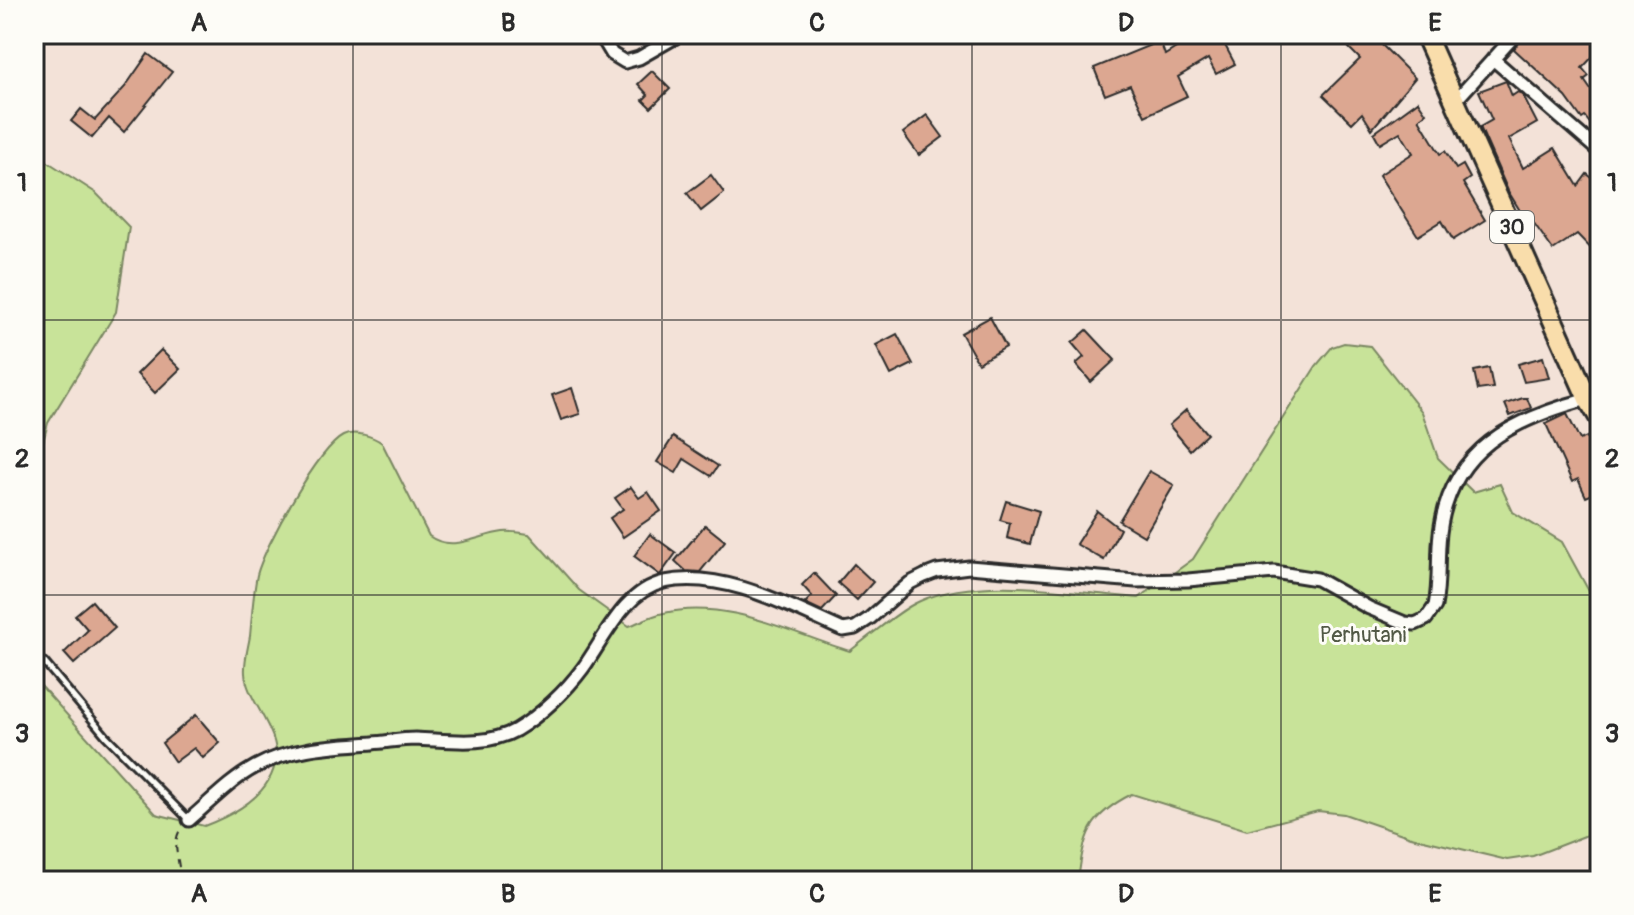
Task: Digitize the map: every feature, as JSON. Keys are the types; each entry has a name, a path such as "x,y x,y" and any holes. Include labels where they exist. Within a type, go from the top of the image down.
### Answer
{"highway":[{"name":"30","path":"1425,34 1588,399 1600,419"}],"street":[{"path":"600,34 612,54 621,61 629,62 681,34"},
{"path":"1456,100 1516,34"},
{"path":"1493,59 1600,152"},
{"path":"189,820 244,774 276,757 324,745 411,739 467,742 515,731 544,710 580,671 625,607 644,591 666,582 727,583 767,596 843,630 863,623 910,583 937,571 969,567 1136,581 1274,572 1317,579 1392,619 1405,623 1421,622 1435,606 1445,508 1450,491 1466,464 1484,446 1518,425 1549,409 1588,399"}],"lane":[{"path":"44,662 106,736 189,820"}],"path":[{"path":"180,881 177,835 189,820"}],"green space":[{"path":"34,153 96,193 129,227 116,312 48,423 42,446 40,493 34,526"},
{"name":"Perhutani","path":"1344,343 1370,346 1422,412 1438,458 1473,492 1500,484 1513,512 1562,542 1600,607 1600,830 1533,856 1507,860 1411,837 1344,814 1318,811 1247,830 1132,794 1106,810 1091,828 1078,881 34,881 34,678 156,814 204,826 248,803 265,786 275,764 274,740 251,694 245,673 257,575 293,500 320,459 343,436 363,435 382,443 429,536 438,541 456,543 503,532 529,534 579,590 629,626 664,613 712,610 758,620 850,651 912,605 944,593 971,588 1028,588 1139,598 1193,559 1316,366 1332,347"}],"building":[{"path":"1217,34 1235,64 1216,74 1208,59 1178,77 1187,96 1145,116 1130,85 1105,95 1094,68 1160,41 1165,55 1192,38 1196,45"},
{"path":"1364,34 1383,34 1377,40 1415,78 1372,129 1362,113 1352,123 1323,95 1360,59 1349,48"},
{"path":"1524,34 1600,34 1600,49 1582,68 1589,76 1584,80 1600,103 1600,136 1566,97 1514,49"},
{"path":"148,54 172,72 124,132 109,118 92,138 71,121 81,109 95,120 125,87"},
{"path":"652,71 670,89 651,108 643,100 648,95 638,84"},
{"path":"1506,81 1512,96 1518,92 1523,96 1537,123 1509,139 1523,168 1555,148 1578,186 1587,174 1600,184 1600,258 1577,234 1553,250 1526,212 1522,214 1508,191 1480,127 1492,120 1479,91"},
{"path":"1418,101 1426,113 1419,119 1440,154 1445,151 1456,169 1463,165 1470,178 1463,183 1485,220 1453,240 1442,221 1418,236 1379,175 1413,153 1400,132 1380,144 1374,133"},
{"path":"927,115 943,137 919,155 903,133"},
{"path":"711,175 724,193 701,211 687,193"},
{"path":"990,317 1006,347 978,363 961,333"},
{"path":"1087,330 1115,360 1091,382 1076,364 1084,357 1072,343"},
{"path":"897,334 913,364 891,375 876,345"},
{"path":"161,350 180,369 155,393 137,374"},
{"path":"1543,357 1549,378 1524,382 1518,364"},
{"path":"1489,368 1493,388 1478,390 1474,371"},
{"path":"572,388 580,414 561,420 552,395"},
{"path":"1527,398 1531,408 1510,416 1505,404"},
{"path":"1186,410 1207,434 1190,450 1169,425"},
{"path":"1567,414 1580,440 1589,436 1600,465 1600,491 1586,497 1578,479 1572,482 1546,424"},
{"path":"673,437 718,466 711,476 684,459 676,473 657,462"},
{"path":"1149,471 1174,485 1144,536 1119,521"},
{"path":"631,487 639,498 648,492 661,511 623,537 610,518 623,509 615,498"},
{"path":"1006,501 1039,511 1030,544 1007,538 1010,523 1000,520"},
{"path":"1097,511 1120,529 1104,560 1076,544"},
{"path":"705,525 725,541 700,572 686,571 675,561"},
{"path":"650,534 676,553 660,575 634,556"},
{"path":"854,564 873,582 857,600 838,583"},
{"path":"814,573 836,596 822,611 805,603 812,596 802,585"},
{"path":"92,601 115,628 74,664 64,653 88,630 75,615"},
{"path":"196,715 220,743 203,758 194,748 175,762 162,743"}]}
